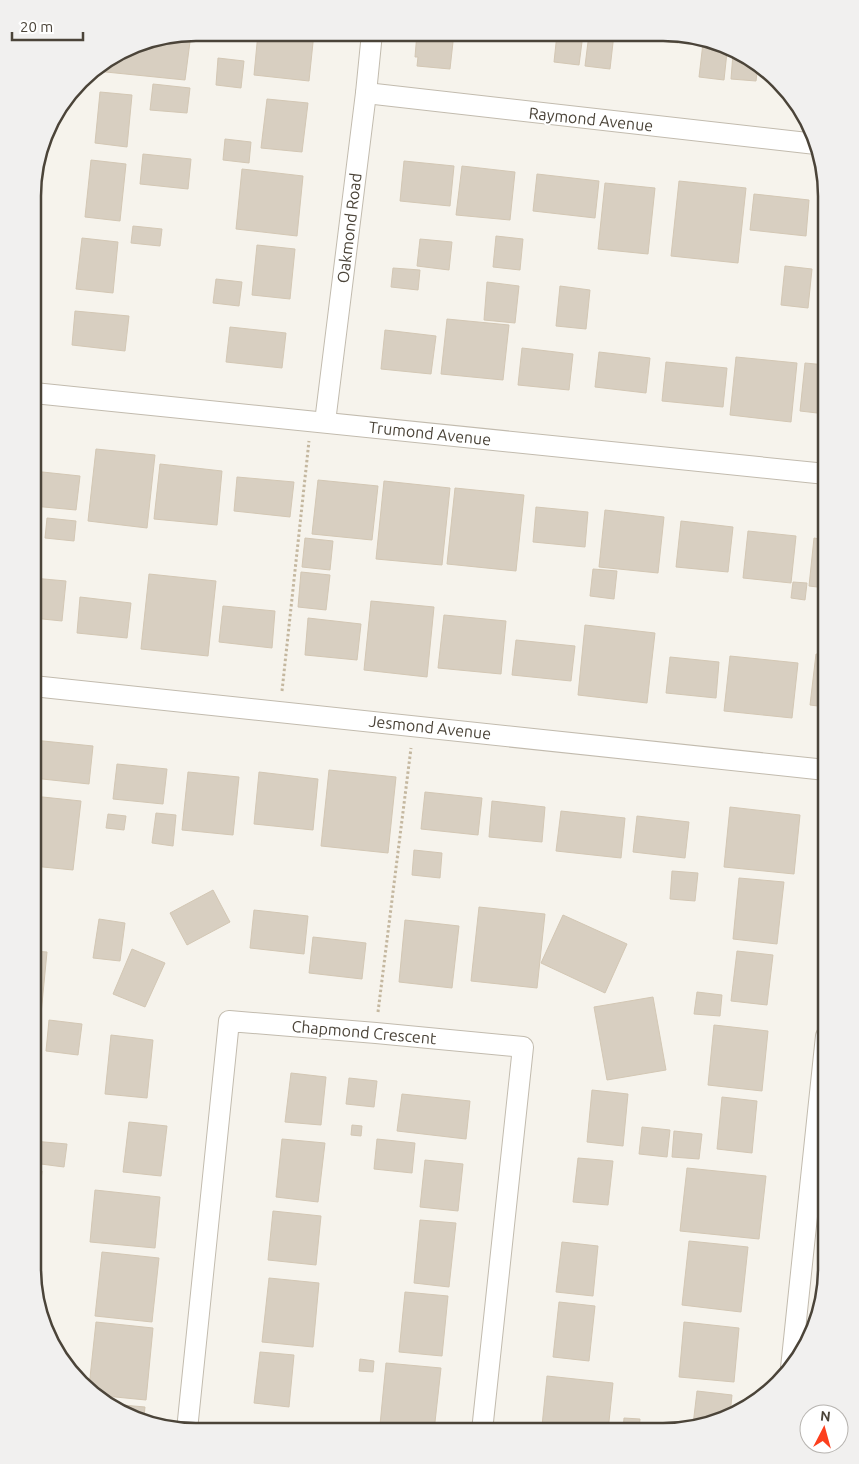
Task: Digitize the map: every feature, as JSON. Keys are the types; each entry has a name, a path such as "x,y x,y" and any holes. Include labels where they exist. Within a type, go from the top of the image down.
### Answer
{"street":[{"name":"Oakmond Road","path":"318,422 366,93 371,42"},
{"name":"Raymond Avenue","path":"366,93 808,143"},
{"name":"Trumond Avenue","path":"41,395 818,473"},
{"name":"Jesmond Avenue","path":"41,687 817,769"},
{"name":"Chapmond Crescent","path":"188,1422 229,1021 523,1047 483,1423"},
{"path":"794,1350 817,1122"}],"path":[{"path":"280,711 318,422"},
{"path":"376,1033 414,726"}],"building":[{"path":"453,41 450,69 417,66 418,57 415,57 416,42"},
{"path":"556,41 582,41 579,65 554,62"},
{"path":"588,41 613,41 610,69 585,66"},
{"path":"190,42 185,80 104,72 137,53 166,44"},
{"path":"257,42 313,42 309,81 254,75"},
{"path":"703,47 727,55 724,80 699,77"},
{"path":"218,58 244,61 241,88 216,85"},
{"path":"733,58 757,73 756,81 731,79"},
{"path":"153,84 190,88 187,113 150,110"},
{"path":"100,92 132,95 127,147 95,143"},
{"path":"267,99 308,103 302,152 261,148"},
{"path":"225,139 251,142 249,163 223,160"},
{"path":"143,154 191,159 188,189 140,184"},
{"path":"91,160 126,164 120,221 85,217"},
{"path":"404,161 454,166 450,206 400,201"},
{"path":"462,166 515,172 510,220 456,215"},
{"path":"242,169 303,176 297,236 236,229"},
{"path":"537,174 599,181 595,218 533,211"},
{"path":"679,181 746,188 738,263 671,256"},
{"path":"605,183 655,188 648,254 598,249"},
{"path":"754,194 809,200 806,236 750,230"},
{"path":"133,226 162,229 160,246 131,243"},
{"path":"496,236 523,239 520,270 493,267"},
{"path":"82,238 118,242 113,293 76,289"},
{"path":"420,239 452,242 449,270 417,266"},
{"path":"257,245 295,249 290,299 252,295"},
{"path":"785,266 812,269 808,308 781,305"},
{"path":"393,268 420,270 418,290 391,287"},
{"path":"216,279 242,282 239,306 213,303"},
{"path":"487,282 519,286 515,323 484,320"},
{"path":"560,286 590,290 586,329 556,326"},
{"path":"75,311 129,316 125,351 72,345"},
{"path":"447,319 509,325 503,380 441,374"},
{"path":"230,327 286,333 282,368 226,362"},
{"path":"385,330 436,336 431,374 381,369"},
{"path":"522,348 573,354 569,390 518,385"},
{"path":"599,352 650,358 646,393 595,387"},
{"path":"736,357 797,363 791,422 730,415"},
{"path":"666,362 727,368 723,407 662,401"},
{"path":"805,363 818,364 818,413 800,411"},
{"path":"96,449 155,455 147,528 88,521"},
{"path":"160,464 222,471 217,525 154,519"},
{"path":"41,472 80,476 76,510 41,507"},
{"path":"237,477 294,482 290,517 234,511"},
{"path":"318,480 378,486 372,540 312,534"},
{"path":"384,481 450,488 442,565 376,559"},
{"path":"455,488 524,495 516,571 447,564"},
{"path":"536,507 588,512 585,547 533,542"},
{"path":"605,510 664,517 658,573 599,567"},
{"path":"47,518 76,521 74,541 45,538"},
{"path":"681,521 733,527 728,572 676,567"},
{"path":"748,531 796,536 791,583 743,578"},
{"path":"305,538 333,541 330,570 302,567"},
{"path":"814,538 818,539 818,587 809,586"},
{"path":"593,569 617,571 614,599 590,596"},
{"path":"301,572 330,575 326,610 298,607"},
{"path":"149,574 216,581 208,656 141,649"},
{"path":"41,579 66,581 62,621 41,619"},
{"path":"793,582 807,583 805,600 791,598"},
{"path":"80,597 131,603 127,638 77,633"},
{"path":"371,601 434,607 427,677 364,670"},
{"path":"223,606 275,611 272,648 219,642"},
{"path":"444,615 506,621 501,674 438,668"},
{"path":"308,618 361,624 357,660 305,655"},
{"path":"585,625 655,633 647,703 578,695"},
{"path":"516,640 575,646 571,681 512,675"},
{"path":"816,654 818,654 818,706 810,705"},
{"path":"730,656 798,663 792,718 724,711"},
{"path":"670,657 719,662 716,698 666,693"},
{"path":"41,741 93,746 89,784 41,779"},
{"path":"117,764 167,769 163,804 113,799"},
{"path":"329,770 396,777 388,853 321,846"},
{"path":"188,772 239,777 233,835 182,830"},
{"path":"259,772 318,779 313,830 254,824"},
{"path":"425,792 482,798 478,835 421,829"},
{"path":"41,797 81,801 73,870 41,867"},
{"path":"492,801 545,807 542,842 489,837"},
{"path":"730,807 800,815 794,874 724,867"},
{"path":"561,811 625,818 621,858 556,851"},
{"path":"156,813 176,815 173,846 152,843"},
{"path":"108,814 126,816 124,830 106,828"},
{"path":"637,816 689,822 685,858 633,852"},
{"path":"414,850 442,853 440,878 412,875"},
{"path":"672,871 698,873 695,901 670,899"},
{"path":"739,878 784,882 777,944 733,939"},
{"path":"213,890 230,922 187,945 170,913"},
{"path":"479,907 545,914 537,988 471,981"},
{"path":"254,910 308,916 304,954 250,948"},
{"path":"563,915 627,944 605,993 541,963"},
{"path":"99,919 125,923 120,961 93,958"},
{"path":"405,920 459,926 452,988 399,982"},
{"path":"313,937 366,943 362,979 309,973"},
{"path":"132,949 165,963 145,1007 113,994"},
{"path":"737,951 773,955 767,1005 731,1001"},
{"path":"41,952 47,952 41,1014"},
{"path":"697,992 722,995 720,1016 694,1014"},
{"path":"653,997 666,1070 607,1080 594,1007"},
{"path":"49,1020 82,1024 78,1055 46,1051"},
{"path":"714,1025 768,1031 762,1091 708,1085"},
{"path":"111,1035 153,1040 147,1098 105,1094"},
{"path":"291,1073 326,1077 321,1125 285,1122"},
{"path":"349,1078 377,1081 374,1107 346,1104"},
{"path":"592,1090 628,1094 623,1146 587,1142"},
{"path":"402,1094 470,1101 466,1139 397,1131"},
{"path":"722,1097 757,1101 752,1153 717,1149"},
{"path":"129,1122 167,1126 161,1176 123,1172"},
{"path":"352,1125 362,1126 361,1136 351,1135"},
{"path":"642,1127 670,1130 667,1157 639,1154"},
{"path":"674,1131 702,1134 699,1159 672,1157"},
{"path":"282,1139 325,1143 318,1202 276,1197"},
{"path":"377,1139 415,1143 412,1173 374,1169"},
{"path":"41,1142 67,1144 64,1167 41,1164"},
{"path":"578,1158 613,1161 608,1205 573,1202"},
{"path":"425,1160 463,1164 458,1211 420,1207"},
{"path":"687,1168 766,1176 759,1239 680,1231"},
{"path":"95,1190 160,1197 155,1248 90,1242"},
{"path":"273,1211 321,1216 316,1265 268,1260"},
{"path":"420,1220 456,1223 449,1287 414,1283"},
{"path":"689,1241 748,1247 741,1312 682,1305"},
{"path":"562,1242 598,1246 593,1296 556,1292"},
{"path":"102,1252 159,1258 152,1322 95,1316"},
{"path":"269,1278 319,1283 313,1347 262,1342"},
{"path":"405,1292 448,1296 442,1356 399,1352"},
{"path":"559,1302 595,1306 589,1361 553,1357"},
{"path":"96,1322 153,1328 146,1400 111,1397 90,1380"},
{"path":"684,1322 739,1328 734,1382 679,1377"},
{"path":"260,1352 294,1355 289,1407 254,1403"},
{"path":"360,1359 374,1361 373,1372 359,1371"},
{"path":"386,1363 441,1368 435,1423 380,1423"},
{"path":"547,1376 613,1383 609,1423 542,1423"},
{"path":"697,1391 732,1395 731,1407 694,1420"},
{"path":"126,1405 145,1407 144,1413"},
{"path":"624,1418 640,1419 640,1423 624,1423"}]}
